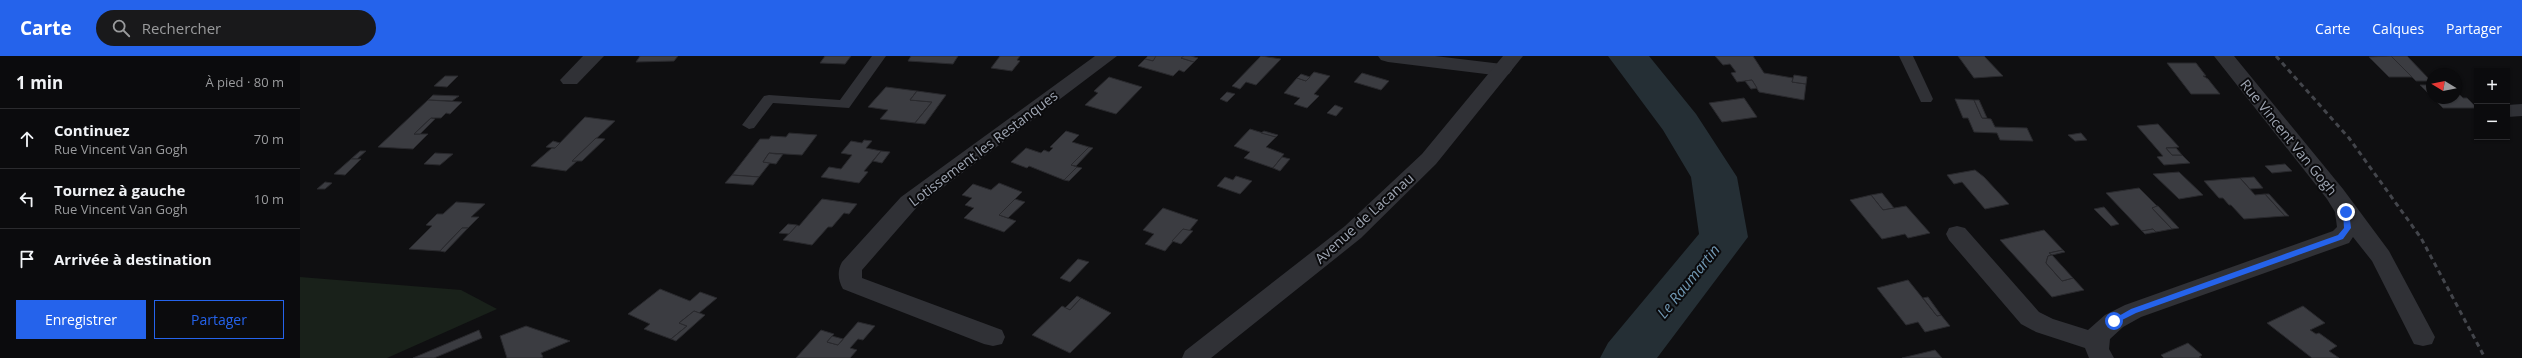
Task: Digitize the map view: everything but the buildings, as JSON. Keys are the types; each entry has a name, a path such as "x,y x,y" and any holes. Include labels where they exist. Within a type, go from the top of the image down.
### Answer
{"street":[{"path":"570,80 594,56"},
{"name":"Lotissement les Restanques","path":"993,337 851,283 850,268 909,202 1107,56"},
{"path":"1388,56 1508,63"},
{"name":"Rue Vincent Van Gogh","path":"2224,56 2335,194 2346,212 2382,257 2423,337"},
{"name":"Avenue de Lacanau","path":"1194,358 1353,232 1429,159 1508,63"},
{"path":"2510,111 2522,110"},
{"path":"2100,350 2098,335 2114,321 2133,311 2340,237 2348,228 2346,212"},
{"path":"1957,234 2030,318 2100,350"}],"lane":[{"path":"749,125 769,99 844,105 879,56"},
{"path":"1906,56 1926,99"}],"shaded area":[{"path":"300,277 461,290 497,309 387,358 300,358"}],"waterway":[{"name":"Le Raumartin","path":"1627,358 1724,237 1714,177 1681,124 1628,56"}],"railway":[{"path":"2276,56 2349,138 2421,238 2485,358"}],"route":[{"path":"2114,321 2133,311 2340,237 2348,228 2346,212"}]}
